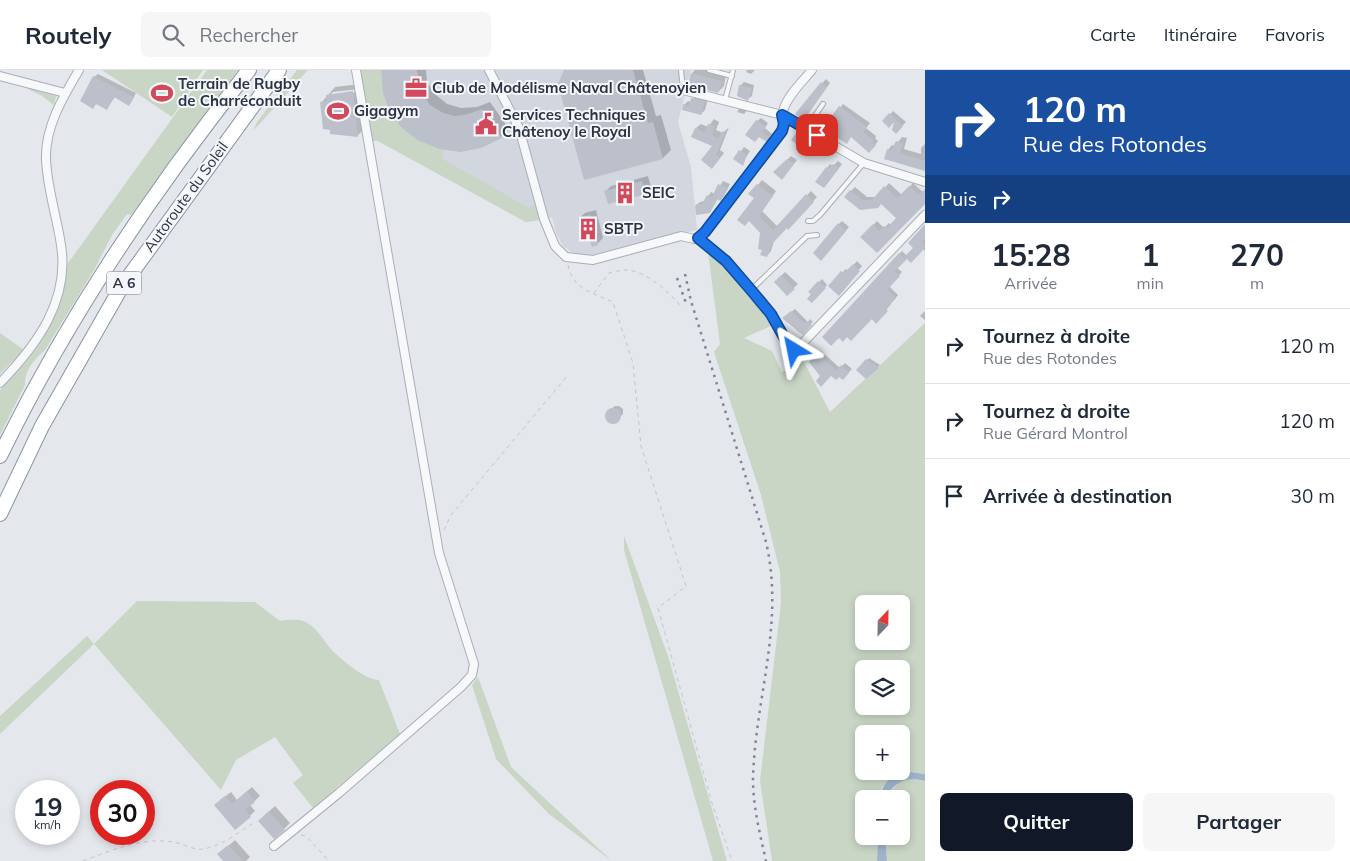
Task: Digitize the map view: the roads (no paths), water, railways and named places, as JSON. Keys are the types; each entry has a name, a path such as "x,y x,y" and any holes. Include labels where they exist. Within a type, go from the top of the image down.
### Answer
{"highway":[{"name":"Autoroute du Soleil","path":"0,456 35,384 107,265 156,192 249,70"},
{"name":"Autoroute du Soleil","path":"0,514 42,426 122,286 279,70"}],"street":[{"path":"0,383 32,347 56,304 62,272 62,248 46,158 54,119 65,93 79,70"},
{"path":"274,846 461,687 472,675 474,664 439,553 356,70"},
{"path":"489,70 519,128 552,240 566,257 593,260 681,236 698,238 726,261 751,290 771,314 790,348 799,349 925,215"},
{"path":"698,238 705,232 782,131 784,124 782,115 786,103 812,70"},
{"path":"0,76 65,93"},
{"path":"683,90 782,115 864,163 925,182"}],"lane":[{"path":"681,70 683,90"},
{"path":"709,70 732,76"},
{"path":"725,102 733,70"},
{"path":"806,129 822,104"},
{"path":"808,221 813,221 820,215 864,163"},
{"path":"751,290 807,236 817,235"}],"water":[{"path":"910,772 925,774 925,781 910,779"},
{"path":"888,780 906,780 891,790 882,790"},
{"path":"878,845 886,845 887,861 877,861"}],"railway":[{"path":"685,274 691,301 766,542 771,572 771,632 755,749 753,779 759,831 766,861"},
{"path":"677,278 686,303"}],"place":[{"name":"Club de Modélisme Naval Châtenoyien","path":"416,88"},
{"name":"Terrain de Rugby de Charréconduit","path":"162,93"},
{"name":"Gigagym","path":"338,111"},
{"name":"Services Techniques Châtenoy le Royal","path":"486,124"},
{"name":"SEIC","path":"625,193"},
{"name":"SBTP","path":"588,229"}]}
